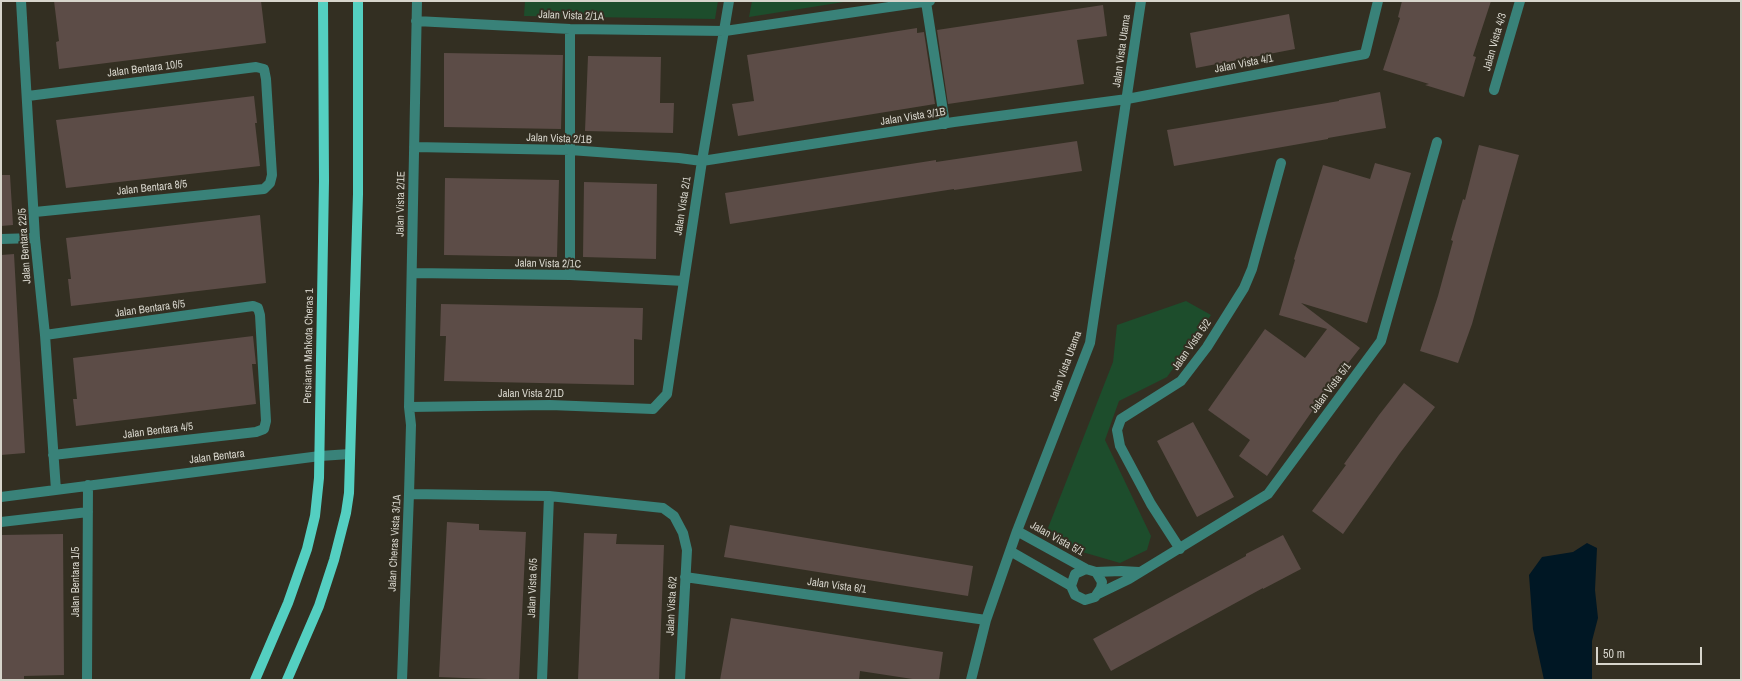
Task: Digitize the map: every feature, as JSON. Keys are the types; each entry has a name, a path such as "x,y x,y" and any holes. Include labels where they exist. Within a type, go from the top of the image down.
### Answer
{"main road":[{"name":"Persiaran Mahkota Cheras 1","path":"255,680 288,603 307,549 315,516 319,478 324,181 323,1"},
{"path":"286,680 319,606 334,560 346,513 349,493 358,194 358,1"}],"street":[{"name":"Jalan Bentara 22/5","path":"21,1 28,96 35,238 45,336 56,490"},
{"name":"Jalan Vista 2/1E","path":"409,407 417,1"},
{"name":"Jalan Vista 2/1","path":"653,409 667,394 702,162 729,1"},
{"name":"Jalan Vista 2/1A","path":"416,21 570,28 725,31 928,1"},
{"path":"928,1 945,124"},
{"name":"Jalan Vista Utama","path":"971,680 986,620 1010,550 1090,343 1141,1"},
{"name":"Jalan Vista 4/1","path":"1127,98 1365,54 1378,1"},
{"name":"Jalan Vista 4/3","path":"1494,90 1520,1"},
{"path":"570,28 570,275"},
{"name":"Jalan Bentara 10/5","path":"28,96 256,67 264,69 266,78 272,176 270,183"},
{"name":"Jalan Vista 3/1B","path":"702,162 945,124 1127,98"},
{"name":"Jalan Vista 5/1","path":"1098,594 1129,579 1180,549 1268,494 1381,341 1437,142"},
{"name":"Jalan Vista 2/1B","path":"414,147 570,150 679,158 702,162"},
{"name":"Jalan Vista 5/2","path":"1180,549 1151,504 1120,446 1117,430 1121,419 1181,381 1207,347 1244,288 1252,269 1281,163"},
{"name":"Jalan Bentara 8/5","path":"34,212 264,189 270,183"},
{"path":"1,239 35,238"},
{"name":"Jalan Vista 2/1C","path":"412,273 570,275 684,281"},
{"name":"Jalan Bentara 6/5","path":"45,336 253,306 258,308 260,315 266,421 264,429"},
{"name":"Jalan Vista 2/1D","path":"409,407 550,405 653,409"},
{"name":"Jalan Cheras Vista 3/1A","path":"402,680 411,425 409,407"},
{"name":"Jalan Bentara 4/5","path":"53,455 256,432 264,429"},
{"name":"Jalan Bentara","path":"1,497 320,456 350,454"},
{"name":"Jalan Bentara 1/5","path":"88,485 88,680"},
{"name":"Jalan Vista 6/2","path":"409,494 549,496 663,508 674,516 683,533 687,550 680,680"},
{"name":"Jalan Vista 6/5","path":"542,680 549,496"},
{"path":"1,522 88,512"},
{"name":"Jalan Vista 5/1","path":"1017,531 1086,569"},
{"path":"1010,550 1071,586 1075,595 1085,600 1095,597 1098,594 1102,582 1096,572"},
{"path":"1071,586 1075,574 1086,569 1096,572 1139,572"},
{"name":"Jalan Vista 6/1","path":"685,577 986,620"}],"green space":[{"path":"525,1 718,1 715,19 524,16"},
{"path":"752,1 850,1 749,17"},
{"path":"1186,301 1211,315 1167,377 1119,401 1105,440 1151,536 1147,550 1120,563 1055,544 1048,528 1113,362 1117,325"}],"water":[{"path":"1587,543 1597,548 1595,590 1598,618 1592,641 1592,680 1544,680 1533,629 1529,575 1542,557 1573,552"}],"building":[{"path":"54,1 261,1 266,43 59,69 56,42 59,41"},
{"path":"1402,1 1491,1 1473,56 1476,57 1464,97 1425,85 1429,84 1383,70 1400,18 1398,17"},
{"path":"1103,5 1107,36 1077,40 1084,84 948,104 937,30"},
{"path":"1289,14 1295,49 1196,68 1190,33"},
{"path":"917,28 917,33 924,32 935,104 738,136 732,104 754,101 747,55"},
{"path":"444,53 563,55 561,129 444,127"},
{"path":"588,56 661,57 660,103 674,103 673,133 585,131"},
{"path":"1380,92 1386,128 1174,166 1167,130 1339,101"},
{"path":"254,96 257,123 255,123 260,166 66,188 56,120"},
{"path":"1077,141 1082,171 954,189 730,224 725,193 936,160 936,162"},
{"path":"1479,145 1519,155 1472,324 1458,363 1420,351 1438,296 1453,241 1451,240 1463,199 1465,200"},
{"path":"1375,163 1411,173 1367,323 1301,303 1360,348 1324,394 1267,476 1239,456 1250,440 1208,410 1265,329 1305,358 1327,329 1279,315 1295,260 1294,259 1323,165 1370,179"},
{"path":"1,175 10,175 13,225 1,226"},
{"path":"445,178 559,180 557,257 444,255"},
{"path":"584,182 657,184 656,259 583,257"},
{"path":"260,215 266,283 71,306 68,279 71,279 66,238"},
{"path":"14,254 25,453 1,455 1,255"},
{"path":"441,304 643,308 642,340 634,339 634,385 444,381 446,336 440,336"},
{"path":"253,336 256,364 252,364 256,404 76,426 73,399 77,399 73,358"},
{"path":"1404,383 1435,407 1400,453 1343,534 1312,511 1346,465 1344,464 1379,415"},
{"path":"1193,422 1234,497 1197,517 1157,441"},
{"path":"447,522 479,524 479,530 526,532 519,680 439,677"},
{"path":"730,525 973,566 968,596 724,557"},
{"path":"584,533 617,534 616,544 664,545 659,680 578,680"},
{"path":"63,534 64,675 24,676 24,680 1,680 1,535"},
{"path":"1283,535 1301,569 1263,588 1111,671 1093,639"},
{"path":"731,618 943,652 939,680 919,680 860,671 859,680 720,680"}]}
